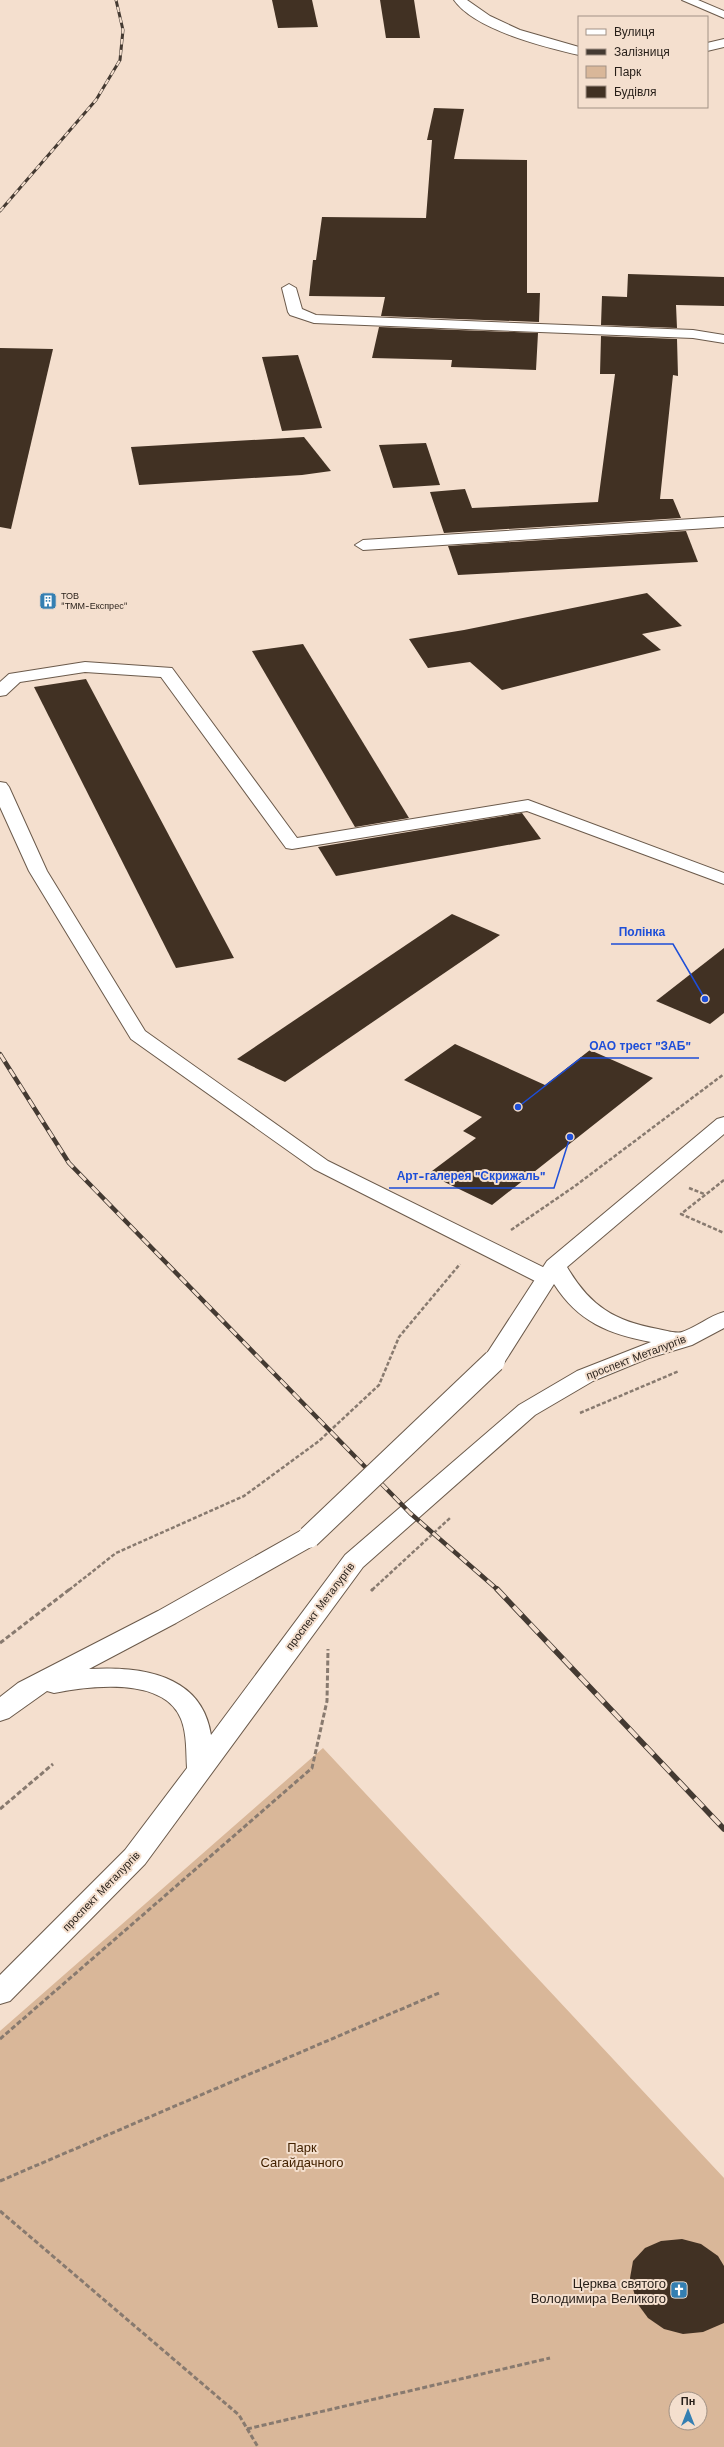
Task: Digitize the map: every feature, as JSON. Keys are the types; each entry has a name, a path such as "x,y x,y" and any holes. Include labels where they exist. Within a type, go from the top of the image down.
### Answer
{"main road":[{"path":"460,0 468,8 507,29 547,44 578,51"},
{"path":"708,47 724,43"},
{"path":"289,288 295,312 314,319 693,334 724,339"},
{"path":"0,1711 27,1690 167,1617 309,1537 494,1360 551,1272 724,1123"},
{"path":"551,1272 574,1296 593,1312 616,1325 648,1335 684,1340"},
{"name":"проспект Металургів","path":"0,1993 135,1857 354,1560 527,1410 585,1376 641,1353 684,1340 724,1319"},
{"path":"27,1690 77,1678 105,1676 162,1685 182,1698 192,1714 199,1744 200,1770"}],"lane":[{"path":"688,0 724,16"},
{"path":"363,545 724,522"},
{"path":"0,691 15,678 85,667 166,672 292,844 528,805 724,879"},
{"path":"0,788 38,871 138,1035 321,1165 485,1247 551,1272"}],"path":[{"path":"0,1643 116,1553 244,1496 319,1441 379,1385 399,1337 461,1263 575,1186 724,1074"},
{"path":"724,1180 681,1214 724,1233"},
{"path":"574,1416 686,1367"},
{"path":"369,1592 456,1512"},
{"path":"0,2039 312,1768 327,1701 328,1646"},
{"path":"0,1809 53,1764"},
{"path":"0,2181 439,1993"},
{"path":"0,2211 239,2415 258,2447"},
{"path":"247,2429 550,2358"}],"green space":[{"name":"Парк Сагайдачного","path":"323,1748 724,2178 724,2447 0,2447 0,2031"}],"building":[{"path":"272,0 312,0 318,27 278,28"},
{"path":"380,0 414,0 420,38 386,38"},
{"path":"434,108 464,109 454,159 527,160 527,293 540,293 539,322 381,316 385,297 309,296 313,260 316,260 322,217 426,218 432,140 427,140"},
{"path":"628,274 724,277 724,306 676,305 677,328 601,325 602,296 627,297"},
{"path":"379,327 538,333 536,370 451,367 452,360 372,358"},
{"path":"601,336 677,339 678,376 673,375 660,499 673,499 681,518 444,533 430,492 465,489 472,508 598,502 615,374 600,374"},
{"path":"0,348 53,349 11,529 0,527"},
{"path":"298,355 322,428 282,431 262,357"},
{"path":"304,437 331,471 302,475 139,485 131,447"},
{"path":"426,443 440,485 393,488 379,445"},
{"path":"686,531 698,562 458,575 448,546"},
{"path":"647,593 682,626 642,634 661,650 502,690 470,662 428,668 409,639 464,630"},
{"path":"303,644 409,818 355,827 252,651"},
{"path":"86,679 234,958 176,968 34,687"},
{"path":"522,813 541,839 336,876 318,847"},
{"path":"452,914 500,935 285,1082 237,1059"},
{"path":"724,948 724,1013 710,1024 656,1001"},
{"path":"455,1044 545,1085 590,1050 653,1078 492,1205 428,1174 476,1138 463,1131 482,1117 404,1080"},
{"name":"Церква святого Володимира Великого","path":"682,2239 701,2244 718,2256 724,2266 724,2323 703,2332 683,2334 664,2329 648,2318 637,2303 630,2278 633,2261 645,2248 661,2241"}],"railway":[{"path":"0,211 96,100 120,60 123,30 116,0"},
{"path":"0,1054 69,1163 410,1513 498,1590"},
{"path":"498,1590 724,1829"}],"place":[{"name":"ТОВ \"ТММ-Експрес\"","path":"48,601"},
{"name":"Полінка","path":"705,999"},
{"name":"ОАО трест \"ЗАБ\"","path":"518,1107"},
{"name":"Арт-галерея \"Скрижаль\"","path":"570,1137"},
{"name":"Церква святого Володимира Великого","path":"679,2290"}]}
